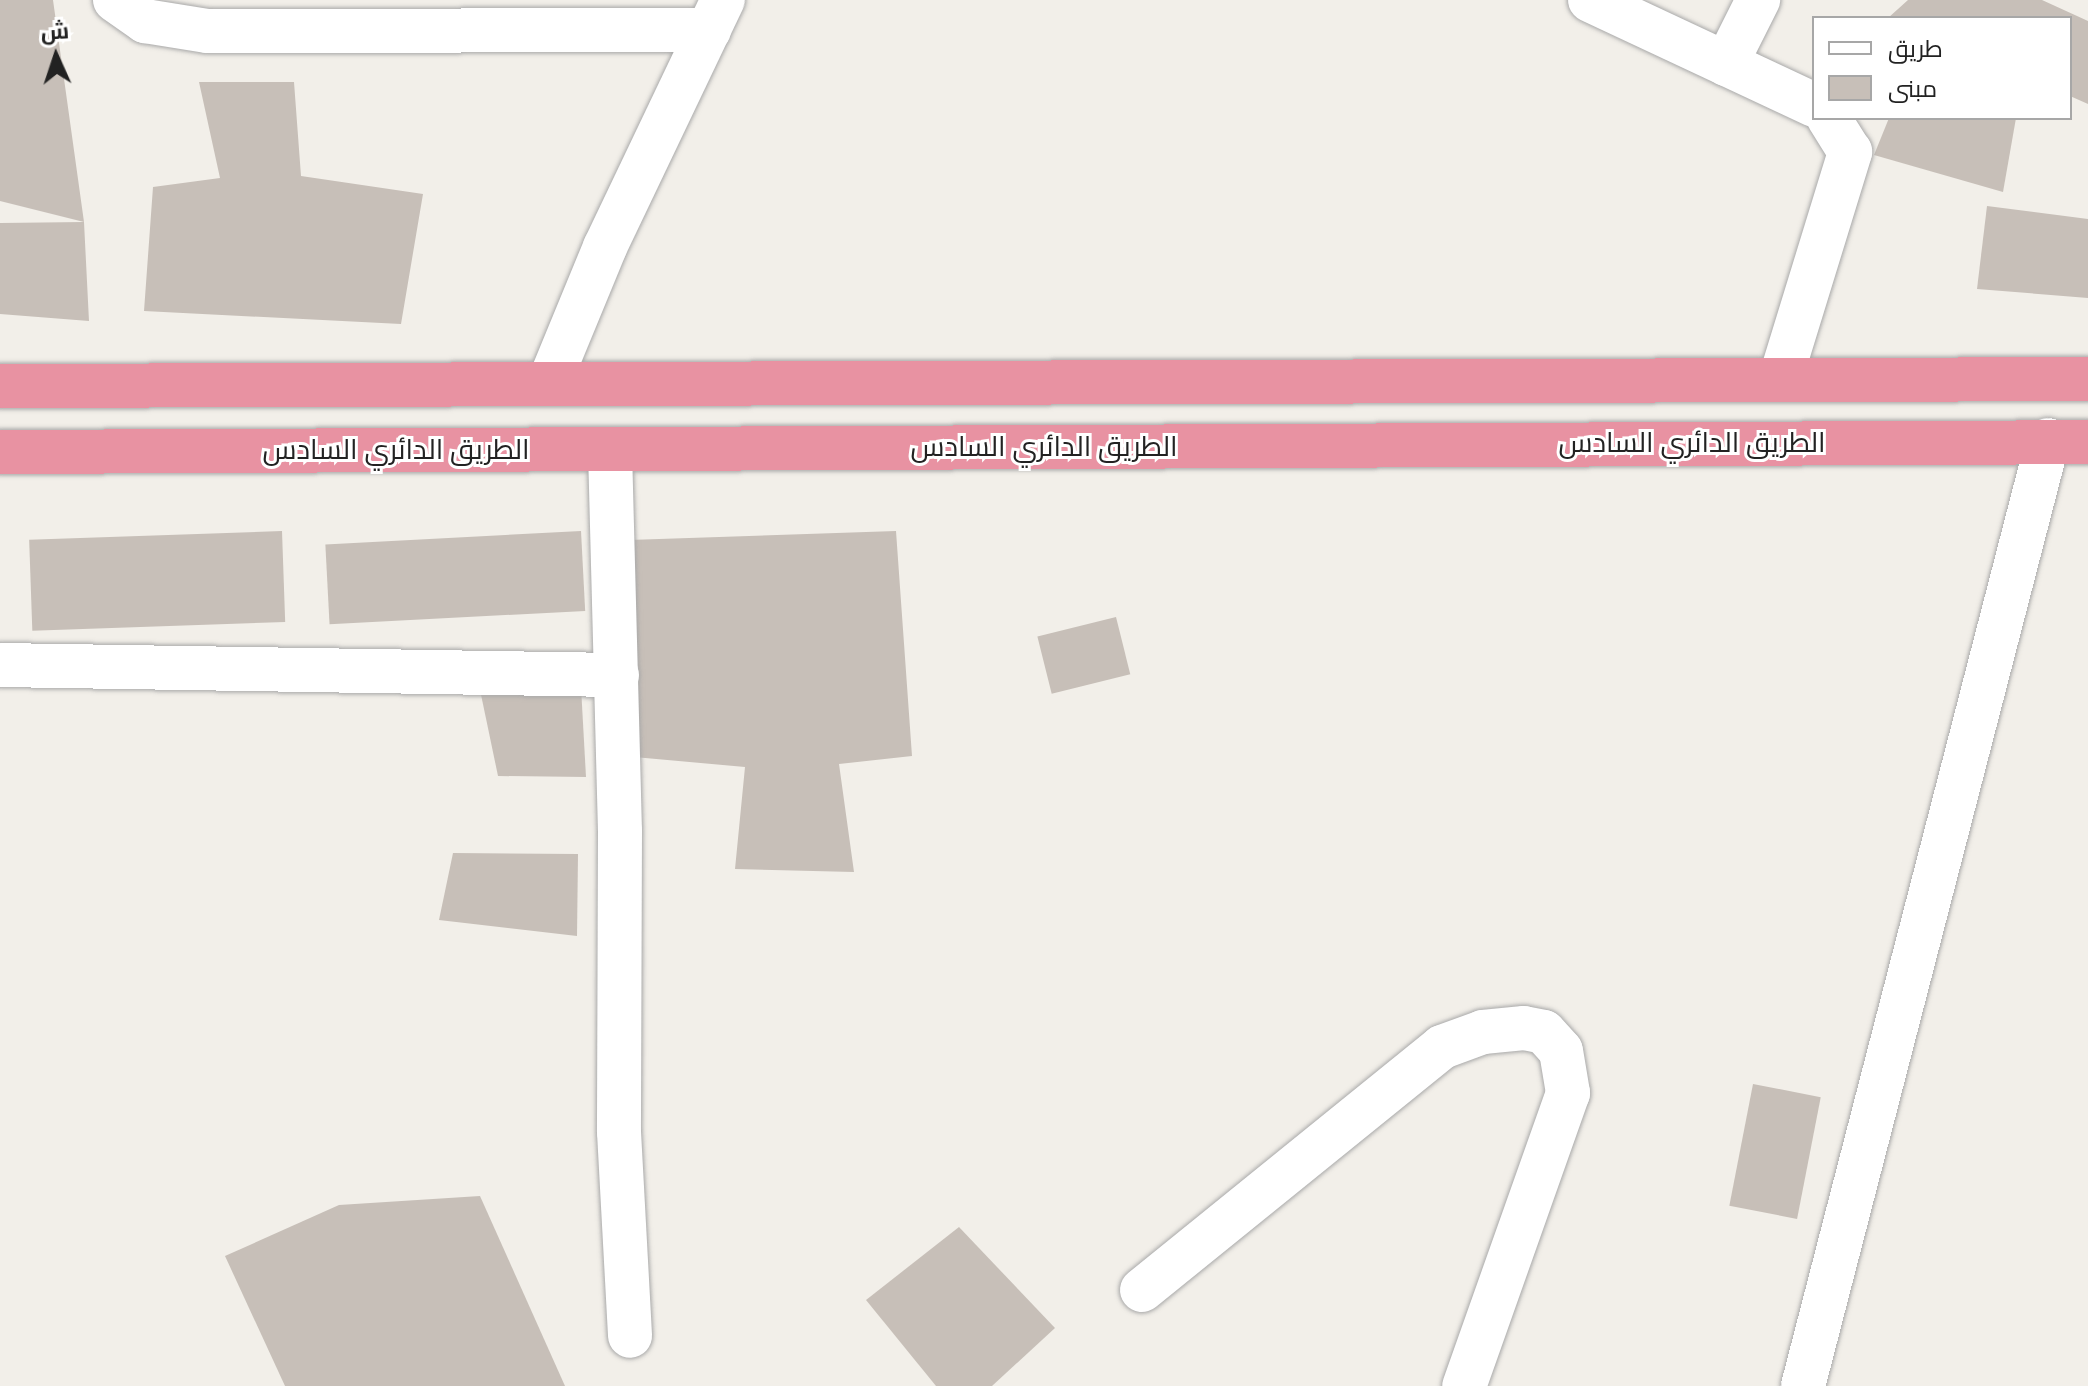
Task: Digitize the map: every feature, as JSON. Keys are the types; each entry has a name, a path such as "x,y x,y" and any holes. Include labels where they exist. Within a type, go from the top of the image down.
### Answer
{"highway":[{"path":"0,386 549,383 1470,385 2088,379"},
{"path":"154,451 156,385"},
{"name":"الطريق الدائري السادس","path":"0,452 2068,441"}],"street":[{"path":"115,0 145,21 207,31 382,15 716,15 605,247 549,383"},
{"path":"1590,0 1812,104"},
{"path":"1726,64 1758,0"},
{"path":"1780,380 1850,152 1830,120"},
{"path":"1803,1386 2068,441"},
{"path":"610,450 617,675 619,1132 630,1336"},
{"path":"0,665 617,675"},
{"path":"1142,1290 1442,1047 1483,1032 1524,1028 1544,1032 1561,1051 1568,1093 1464,1386"}],"building":[{"path":"0,0 53,0 84,222 0,201"},
{"path":"1908,0 2042,0 2088,21 2088,104 2072,97 2072,16 1890,16"},
{"path":"199,82 294,82 301,176 423,194 401,324 144,311 153,187 220,178"},
{"path":"1888,120 2016,120 2003,192 1874,155"},
{"path":"1987,206 2088,219 2088,298 1977,289"},
{"path":"84,222 89,321 0,314 0,223"},
{"path":"282,531 285,622 32,631 29,540"},
{"path":"581,531 585,611 330,624 325,544"},
{"path":"896,531 912,756 839,764 854,872 735,869 745,767 623,756 629,540"},
{"path":"1116,617 1130,674 1052,694 1037,637"},
{"path":"479,685 581,687 586,777 498,776"},
{"path":"453,853 578,854 577,936 439,920"},
{"path":"1753,1084 1821,1097 1797,1219 1729,1206"},
{"path":"480,1196 565,1386 285,1386 225,1256 339,1205"},
{"path":"959,1227 1055,1328 992,1386 936,1386 866,1300"}]}
